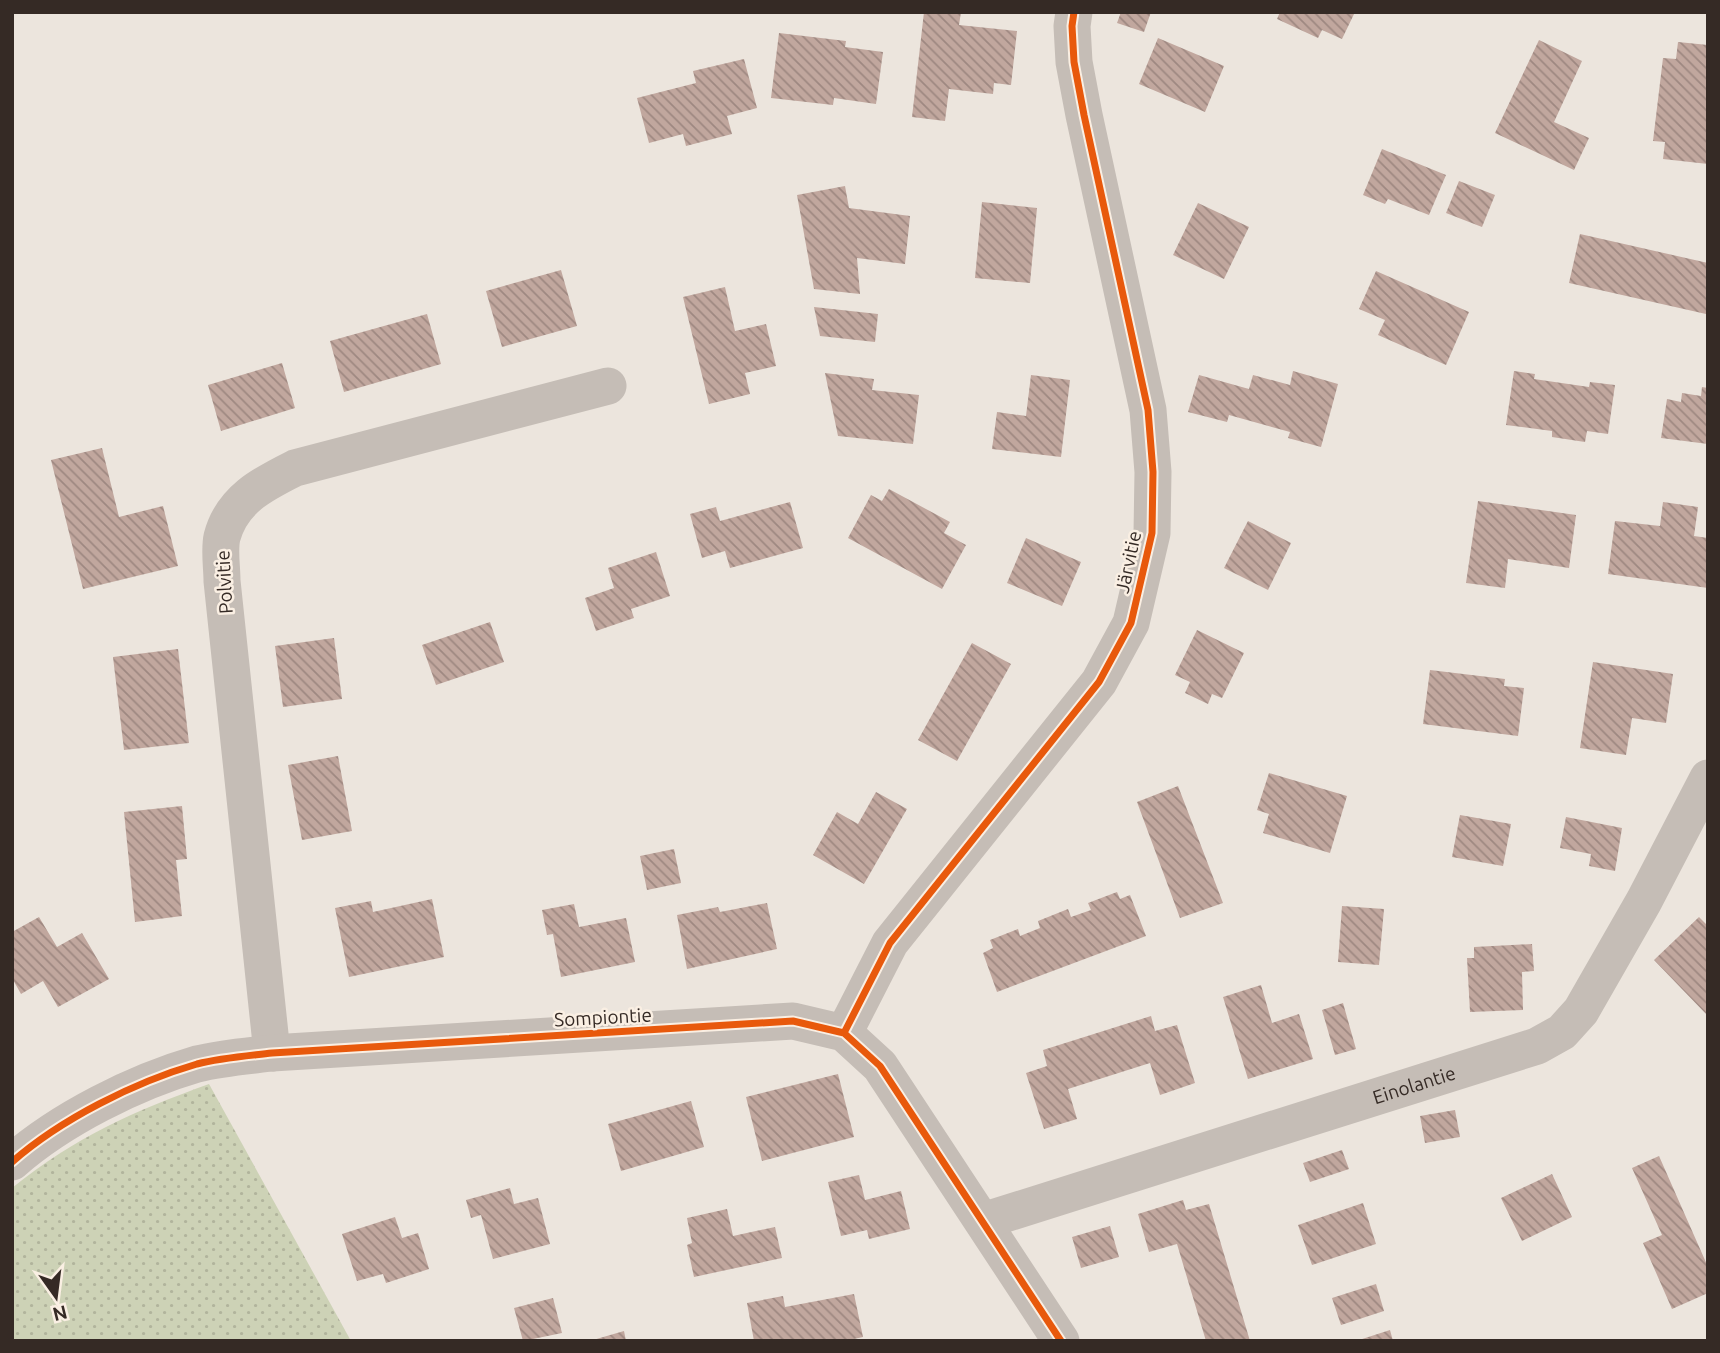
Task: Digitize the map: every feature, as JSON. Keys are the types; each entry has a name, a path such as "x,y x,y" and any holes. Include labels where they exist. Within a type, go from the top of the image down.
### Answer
{"street":[{"name":"Järvitie","path":"844,1034 890,943 1099,682 1130,623 1152,533 1153,472 1148,410 1074,62 1074,12"},
{"name":"Polvitie","path":"272,1053 222,581 222,538 237,505 261,485 295,468 608,386"},
{"name":"Einolantie","path":"984,1221 1537,1046 1562,1032 1581,1012 1644,901 1708,778"},
{"name":"Sompiontie","path":"12,1162 71,1121 142,1082 200,1063 272,1053 793,1021 844,1034 880,1066 984,1221 1060,1341"}],"green space":[{"path":"209,1084 351,1341 12,1341 12,1188 59,1154 106,1127 155,1104"}],"building":[{"path":"924,12 961,12 959,25 1017,31 1011,85 994,83 993,94 949,89 945,121 912,117"},
{"path":"1121,12 1151,12 1144,32 1117,23"},
{"path":"1280,12 1355,12 1342,39 1322,30 1318,38 1277,19"},
{"path":"779,33 846,41 845,47 883,52 876,104 834,98 833,105 771,98"},
{"path":"1158,38 1224,66 1205,112 1139,84"},
{"path":"1539,40 1582,61 1554,122 1589,138 1574,170 1495,133"},
{"path":"1678,42 1708,45 1708,164 1663,159 1665,142 1653,141 1663,58 1676,59"},
{"path":"744,59 757,108 727,116 732,134 686,146 683,134 649,143 637,98 696,83 693,71"},
{"path":"1382,149 1446,175 1429,215 1388,199 1385,204 1363,195"},
{"path":"1459,181 1495,195 1482,227 1446,213"},
{"path":"845,186 849,208 910,216 905,264 857,258 860,294 814,289 797,195"},
{"path":"982,202 1037,208 1030,283 975,278"},
{"path":"1198,203 1249,227 1224,279 1173,255"},
{"path":"1580,234 1708,263 1706,314 1569,283"},
{"path":"561,270 577,326 502,347 486,291"},
{"path":"1376,271 1469,312 1446,365 1378,335 1385,320 1359,309"},
{"path":"725,287 735,331 766,324 776,366 745,373 750,394 709,404 683,297"},
{"path":"814,307 878,314 875,342 820,336"},
{"path":"427,314 441,364 344,392 330,341"},
{"path":"282,363 295,408 221,431 208,385"},
{"path":"1293,371 1338,384 1321,447 1288,438 1290,432 1229,415 1227,422 1188,412 1199,375 1249,389 1253,375 1290,385"},
{"path":"1514,371 1535,374 1534,379 1589,387 1590,382 1615,385 1608,434 1587,431 1585,442 1552,437 1552,431 1506,425"},
{"path":"825,373 874,379 872,390 919,395 913,444 838,436"},
{"path":"1031,375 1070,380 1061,457 992,449 997,412 1026,416"},
{"path":"1702,387 1708,388 1708,444 1661,438 1667,399 1681,402 1682,393 1701,396"},
{"path":"102,448 119,517 163,506 178,566 83,589 51,460"},
{"path":"889,489 950,522 944,533 966,545 942,589 848,538 871,495 882,501"},
{"path":"1478,501 1576,515 1569,568 1508,559 1505,588 1466,583"},
{"path":"790,502 803,548 730,568 725,551 702,558 690,514 716,507 720,521"},
{"path":"1663,502 1698,507 1694,536 1708,538 1708,588 1608,574 1615,521 1660,526"},
{"path":"1248,521 1291,543 1268,590 1224,568"},
{"path":"1026,538 1081,562 1062,606 1007,583"},
{"path":"656,552 670,596 631,609 634,618 596,631 585,598 614,588 608,568"},
{"path":"490,622 504,662 436,685 422,645"},
{"path":"1197,630 1244,653 1222,698 1212,694 1208,704 1185,693 1190,682 1175,675"},
{"path":"334,638 342,699 283,707 275,646"},
{"path":"972,643 1011,664 957,761 918,740"},
{"path":"178,649 189,743 124,750 113,657"},
{"path":"1593,662 1673,674 1666,723 1632,718 1626,755 1580,748"},
{"path":"1430,670 1505,679 1504,686 1524,688 1518,736 1423,724"},
{"path":"338,756 352,831 302,840 288,765"},
{"path":"1269,773 1347,796 1330,853 1263,833 1269,814 1257,810"},
{"path":"1178,786 1223,903 1180,918 1137,802"},
{"path":"876,792 907,809 864,884 813,855 837,812 858,824"},
{"path":"182,806 187,859 176,860 182,916 135,922 124,812"},
{"path":"1460,815 1511,824 1503,866 1452,857"},
{"path":"1566,817 1622,828 1615,871 1589,866 1591,854 1560,848"},
{"path":"674,849 681,883 647,890 640,856"},
{"path":"1117,892 1120,899 1130,895 1146,936 997,992 983,953 993,948 990,940 1018,929 1020,936 1040,928 1038,921 1068,909 1071,917 1091,910 1088,903"},
{"path":"432,899 444,957 349,977 335,908 371,901 373,912"},
{"path":"767,903 777,949 687,969 677,915 718,907 720,912"},
{"path":"574,904 579,927 626,918 635,962 561,977 553,934 547,935 542,910"},
{"path":"1342,906 1384,909 1379,965 1338,962"},
{"path":"39,917 57,947 82,933 109,979 58,1007 43,981 21,994 12,978 12,932"},
{"path":"1699,917 1708,926 1708,1016 1654,960"},
{"path":"1532,944 1534,971 1522,972 1523,1010 1470,1012 1467,958 1474,958 1474,947"},
{"path":"1261,985 1272,1023 1299,1014 1313,1059 1248,1079 1223,997"},
{"path":"1343,1003 1356,1049 1335,1055 1322,1010"},
{"path":"1151,1016 1155,1031 1177,1025 1195,1083 1160,1095 1150,1063 1068,1089 1077,1119 1044,1129 1026,1073 1047,1066 1043,1050"},
{"path":"838,1074 854,1137 762,1161 746,1097"},
{"path":"691,1101 704,1147 621,1171 608,1124"},
{"path":"1455,1110 1460,1137 1425,1143 1420,1116"},
{"path":"1342,1150 1349,1169 1310,1182 1303,1163"},
{"path":"1659,1156 1708,1267 1708,1293 1672,1309 1643,1243 1662,1235 1632,1168"},
{"path":"1552,1174 1572,1217 1522,1241 1501,1198"},
{"path":"859,1175 865,1200 901,1191 910,1229 869,1239 867,1230 841,1236 828,1182"},
{"path":"510,1188 514,1204 538,1198 550,1244 493,1259 481,1215 471,1218 466,1200"},
{"path":"1183,1200 1186,1210 1209,1204 1250,1341 1206,1341 1177,1244 1149,1252 1138,1214"},
{"path":"1363,1203 1376,1244 1312,1265 1298,1225"},
{"path":"727,1209 733,1236 775,1227 782,1258 694,1277 687,1245 692,1243 687,1218"},
{"path":"395,1217 402,1238 418,1233 429,1269 386,1283 383,1274 357,1281 342,1234"},
{"path":"1110,1226 1119,1257 1081,1268 1072,1237"},
{"path":"1376,1284 1384,1311 1341,1325 1332,1298"},
{"path":"854,1294 863,1337 845,1341 754,1341 747,1303 783,1296 785,1307"},
{"path":"553,1298 562,1333 523,1341 514,1308"},
{"path":"1390,1330 1393,1341 1359,1341 1359,1340"},
{"path":"624,1331 626,1341 593,1341 593,1340"}],"cycle path":[{"path":"844,1033 890,943 1099,682 1131,623 1152,533 1153,472 1148,410 1074,62 1074,12"},
{"path":"12,1162 53,1131 100,1104 149,1081 215,1060 272,1053 793,1021 844,1033 880,1066 1061,1341"}]}
